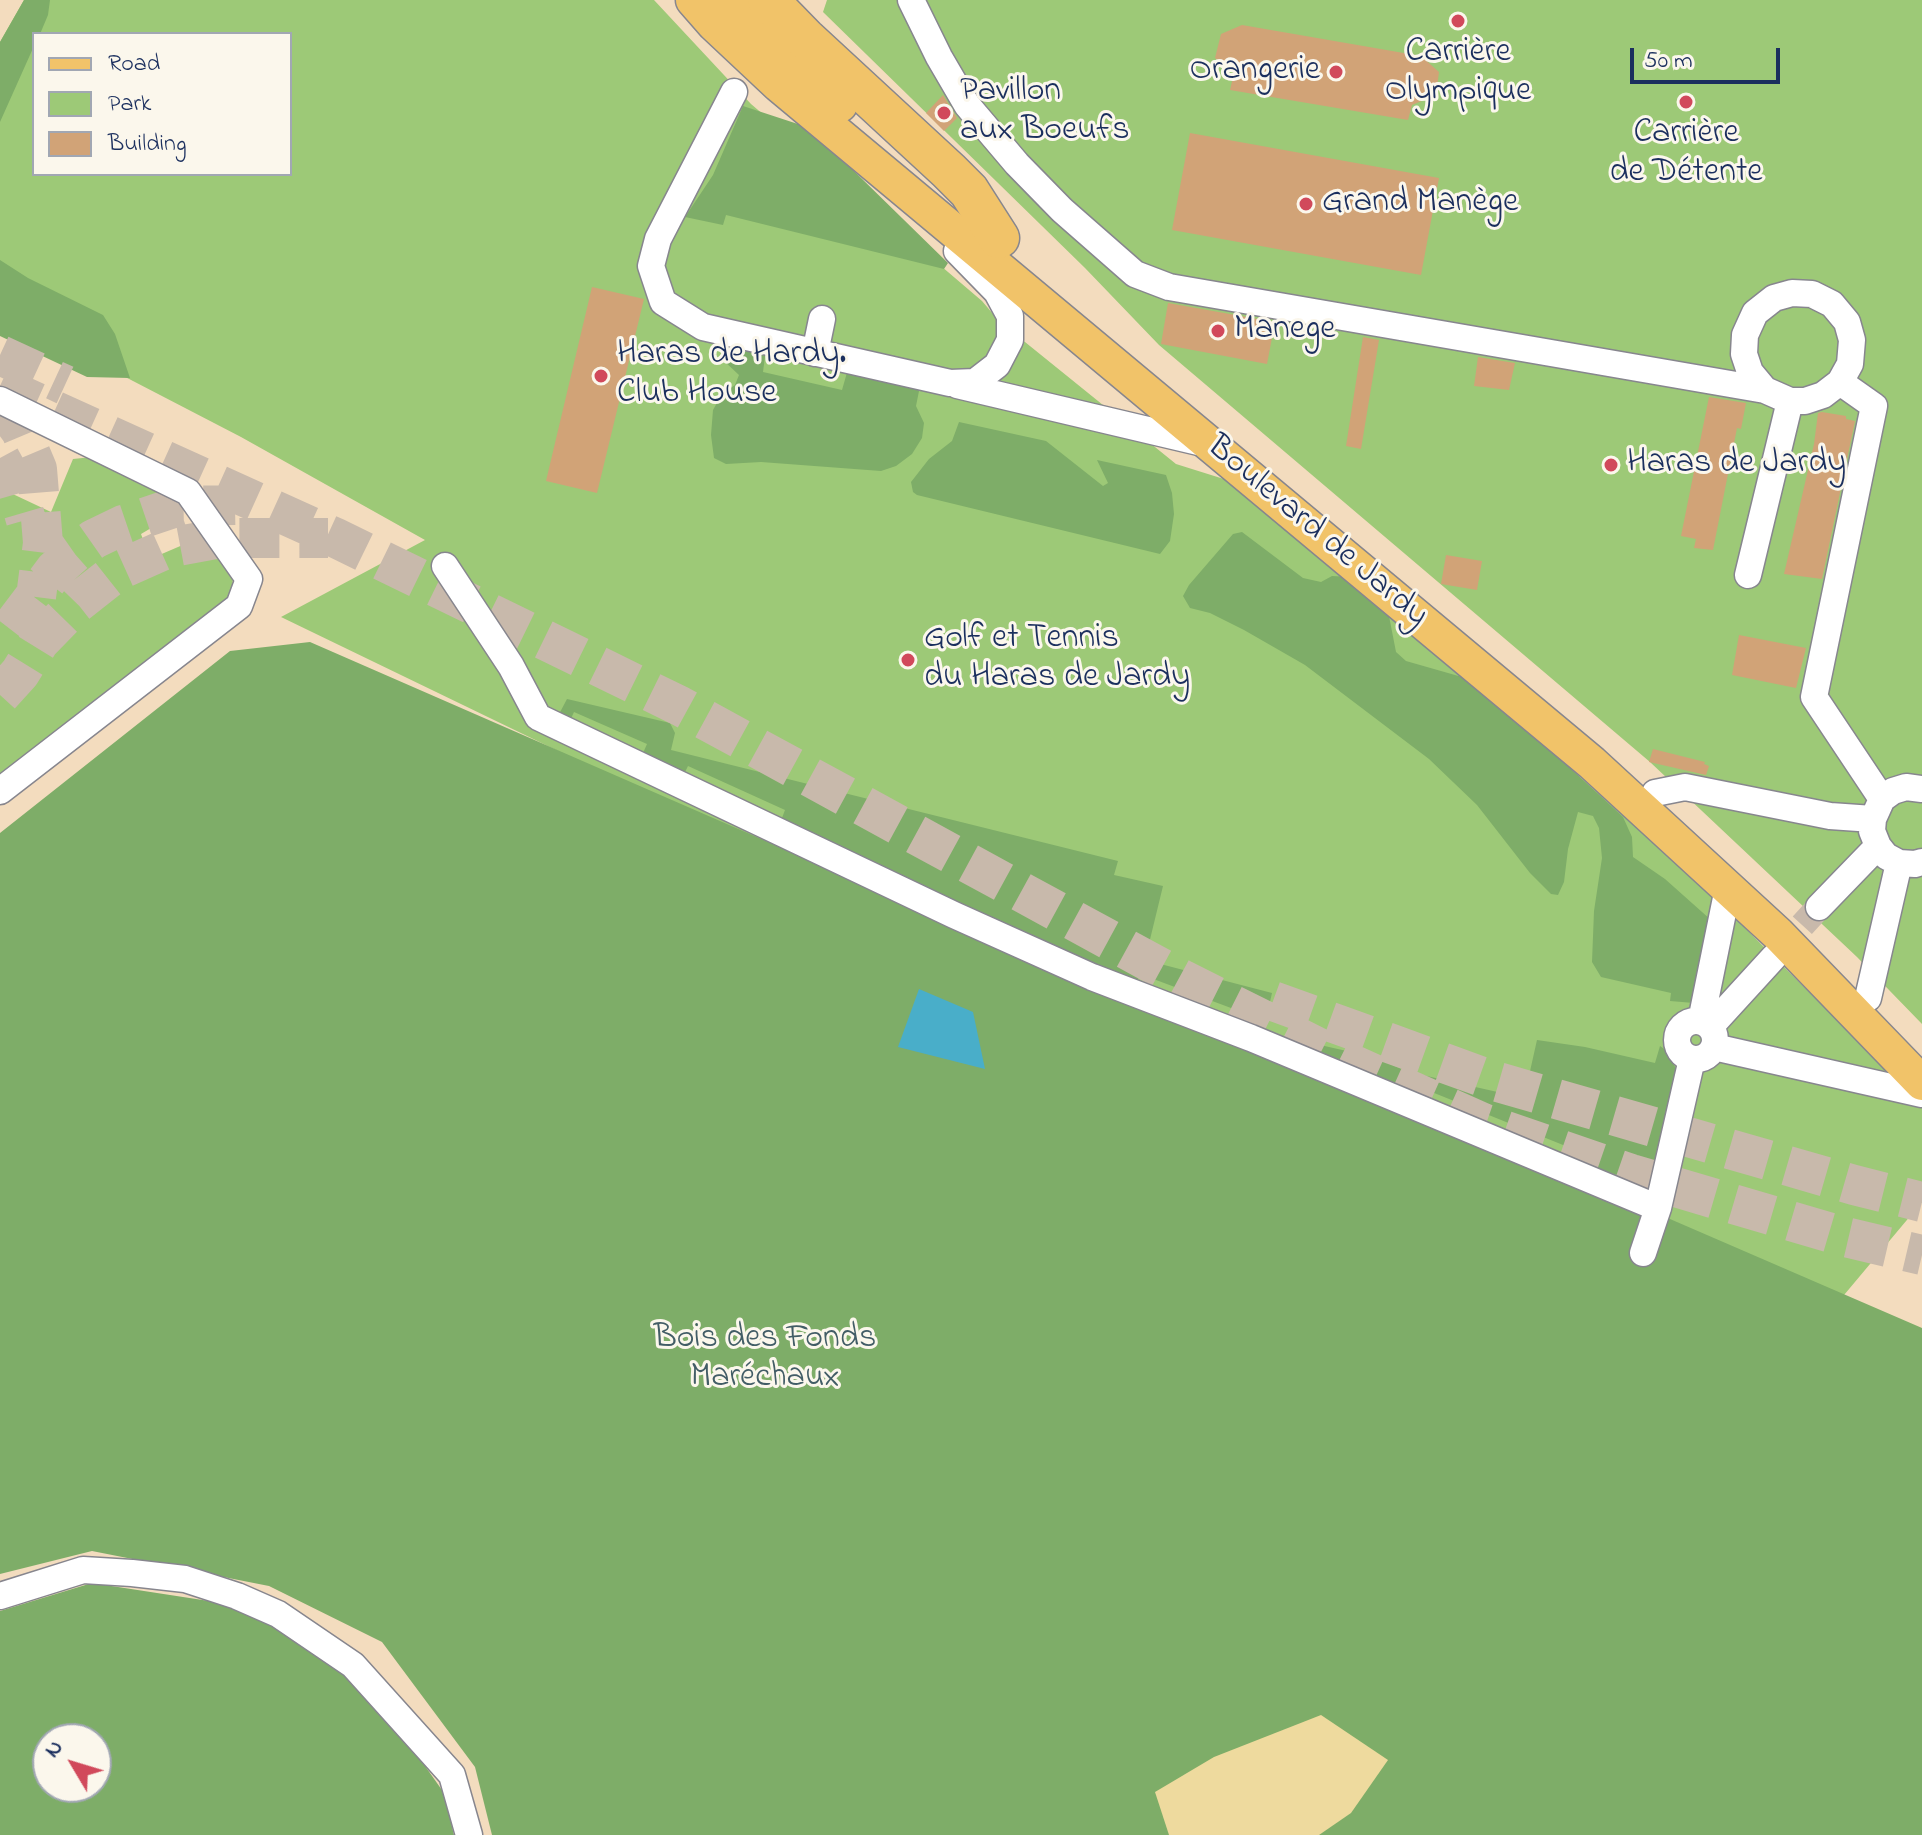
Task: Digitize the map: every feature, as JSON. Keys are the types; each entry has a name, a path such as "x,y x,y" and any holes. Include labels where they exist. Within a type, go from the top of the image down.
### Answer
{"highway":[{"path":"768,0 969,191 999,238"}],"main road":[{"name":"Boulevard de Jardy","path":"693,0 779,85 1592,763 1778,934 1922,1083"},
{"name":"Boulevard de Jardy","path":"729,0 805,76 1606,748 1793,919 1922,1054"}],"street":[{"path":"911,0 967,105 1017,164 1062,210 1135,274 1169,287 1765,390 1790,401 1805,401 1823,395 1840,382 1850,364 1852,340 1847,322 1827,301 1812,294 1792,293 1774,298 1755,313 1745,335 1744,354 1750,372 1765,390"},
{"path":"805,76 833,77 858,87"},
{"path":"734,92 658,239 651,266 663,302 703,327 962,382 1211,445"},
{"path":"849,144 997,292 1010,316 1010,340 997,365 962,382"},
{"path":"815,353 822,319"},
{"path":"1840,382 1874,406 1814,697 1877,809"},
{"path":"0,400 188,492 249,579 239,606 0,791"},
{"path":"1748,575 1790,401"},
{"path":"445,566 511,666 538,717 954,915 1092,977 1251,1038 1658,1208"},
{"path":"1655,793 1685,787 1830,816 1877,809"},
{"path":"1868,998 1911,862 1886,856 1878,846 1872,831 1877,809 1893,791 1906,787 1922,789"},
{"path":"1819,907 1878,846"},
{"path":"1643,1253 1704,1038 1728,888"},
{"path":"1704,1038 1774,957"},
{"path":"1704,1038 1922,1094"},
{"path":"0,1596 83,1570 132,1573 185,1579 237,1596 278,1614 353,1665 452,1775 469,1835"}],"green space":[{"name":"Golf et Tennis du Haras de Jardy","path":"24,0 654,0 751,104 982,301 999,321 1176,464 1227,480 1493,699 1711,894 1922,1105 1922,1202 1839,1301 707,823 281,617 425,540 241,437 106,367 0,317 0,42"},
{"path":"24,0 50,0 41,32 32,32 32,50 0,122 0,42"},
{"name":"Haras de Jardy","path":"827,0 1922,0 1922,1024 1857,957 1650,762 1159,345 1085,268 823,12"},
{"path":"743,106 810,128 948,263 944,269 726,215 723,225 685,217 713,175"},
{"path":"0,260 28,278 103,315 115,334 130,378 87,377 0,336"},
{"path":"728,342 766,349 763,372 842,390 848,369 920,386 916,406 924,423 922,438 912,454 896,466 881,471 761,462 726,464 714,458 711,435 713,410 722,394 735,385 739,375 723,360"},
{"path":"959,422 1046,441 1103,486 1108,483 1097,460 1166,475 1174,514 1170,541 1160,554 917,495 911,482 929,459 952,441"},
{"path":"92,457 169,489 162,506 163,521 141,534 150,559 211,536 233,576 232,593 215,615 0,781 0,488 51,512 73,459"},
{"path":"1242,532 1303,578 1321,582 1332,576 1350,577 1389,616 1396,652 1406,661 1476,681 1623,817 1632,837 1633,857 1665,879 1711,920 1694,1003 1670,1001 1671,993 1601,977 1592,962 1594,911 1602,858 1599,828 1593,816 1578,812 1568,849 1564,882 1558,895 1551,894 1530,873 1477,805 1429,759 1305,665 1210,613 1190,608 1183,596 1189,585 1233,534"},
{"name":"Bois des Fonds Maréchaux","path":"310,642 1130,1000 1559,1171 1922,1328 1922,1835 492,1835 475,1767 382,1642 269,1586 92,1551 0,1574 0,833 230,651"},
{"path":"567,699 670,723 675,733 671,750 1118,861 1114,875 1163,886 1145,960 1272,993 1263,1032 1373,1057 1409,1072 1524,1098 1537,1040 1655,1063 1660,1046 1667,1051 1678,1073 1677,1086 1649,1186 1565,1157 1568,1147 1407,1082 1402,1094 1238,1028 1231,1008 1140,974 1135,987 779,826 785,810 688,766 681,780 640,760 647,744 574,712 568,725 557,718"},
{"path":"92,1583 261,1609 359,1672 444,1793 454,1835 0,1835 0,1611"}],"sand":[{"path":"1321,1715 1388,1760 1351,1813 1319,1835 1169,1835 1155,1792 1214,1757"}],"water":[{"path":"919,989 973,1012 985,1069 898,1047"}],"building":[{"name":"Orangerie","path":"1242,25 1421,56 1439,72 1436,95 1412,105 1408,120 1230,90 1234,73 1215,58 1221,34"},
{"name":"Pavillon aux Boeufs","path":"943,95 957,118 944,131 926,113"},
{"name":"Grand Manège","path":"1190,133 1439,178 1421,275 1172,230"},
{"path":"592,287 644,299 597,493 546,481"},
{"name":"Manege","path":"1168,303 1275,322 1267,364 1161,344"},
{"path":"1363,337 1379,340 1361,449 1346,446"},
{"path":"1478,357 1515,363 1509,390 1474,386"},
{"path":"1709,397 1746,403 1741,429 1737,428 1713,550 1694,548 1696,539 1681,536"},
{"path":"1818,413 1846,416 1846,419 1855,421 1822,579 1784,574 1814,444"},
{"path":"1446,555 1482,561 1477,590 1441,584"},
{"path":"1739,635 1806,648 1796,688 1732,675"},
{"path":"1653,749 1705,762 1709,766 1706,775 1649,762"}],"tunnel":[{"path":"0,355 65,385"},
{"path":"0,386 336,538 680,706 1183,980 1347,1062 1483,1123 1631,1174 1845,1237 1922,1255"},
{"path":"0,403 21,431 37,469 43,543 36,597"},
{"path":"0,458 17,489 26,520"},
{"path":"10,629 55,570 94,539 123,525 179,506 235,505"},
{"path":"0,695 20,673 39,642 77,603 119,570 168,548 221,538 328,538"},
{"path":"1776,954 1819,907"},
{"path":"1273,1001 1491,1080 1922,1202"}],"place":[{"name":"Carrière Olympique","path":"1458,21"},
{"name":"Orangerie","path":"1336,72"},
{"name":"Carrière de Détente","path":"1686,102"},
{"name":"Pavillon aux Boeufs","path":"944,113"},
{"name":"Grand Manège","path":"1306,204"},
{"name":"Manege","path":"1218,331"},
{"name":"Haras de Hardy. Club House","path":"601,376"},
{"name":"Haras de Jardy","path":"1611,465"},
{"name":"Golf et Tennis du Haras de Jardy","path":"908,660"}]}
